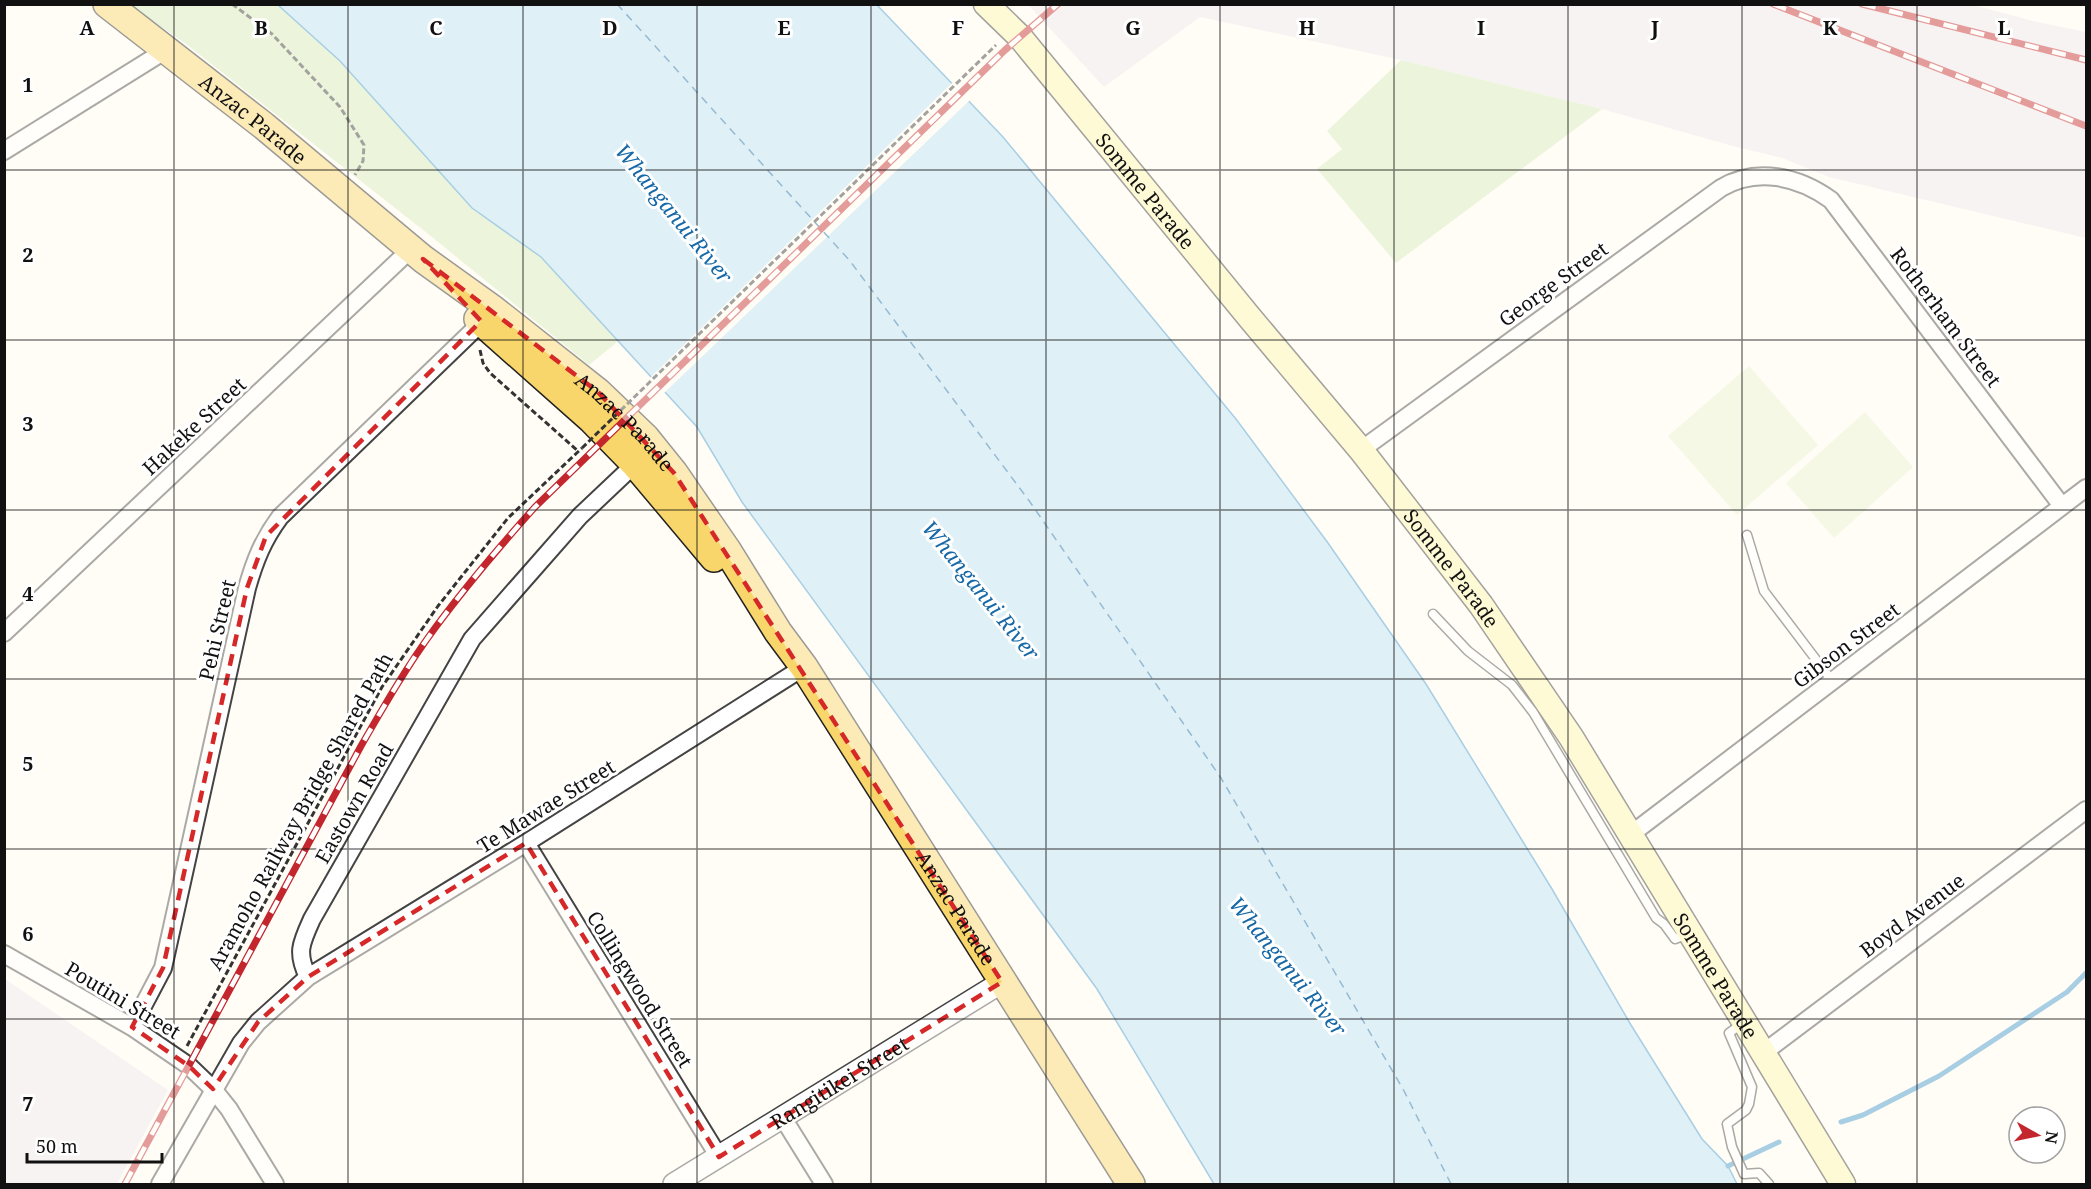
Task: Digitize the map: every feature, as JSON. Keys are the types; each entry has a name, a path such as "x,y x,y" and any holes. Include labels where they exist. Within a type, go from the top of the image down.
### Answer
{"main road":[{"name":"Anzac Parade","path":"106,4 264,126 417,254 494,310 588,384 645,437 674,473 727,550 777,632"},
{"name":"Somme Parade","path":"986,4 1020,37 1361,450 1474,596 1571,737 1843,1185"},
{"name":"Anzac Parade","path":"417,254 482,322 592,420 634,464 804,667 1131,1185"}],"street":[{"path":"4,152 166,50"},
{"name":"George Street","path":"1361,450 1720,188 1734,180 1748,176 1779,177"},
{"name":"Rotherham Street","path":"1779,177 1819,192 1840,211 2062,506"},
{"name":"Hakeke Street","path":"4,633 417,254"},
{"name":"Pehi Street","path":"132,1027 163,968 247,588 256,557 266,536 280,517 482,322"},
{"name":"Eastown Road","path":"308,977 300,958 304,937 312,919 472,639 580,516 634,464"},
{"name":"Gibson Street","path":"1630,835 2086,488"},
{"name":"Te Mawae Street","path":"308,977 526,843 804,667"},
{"name":"Boyd Avenue","path":"1763,1053 2086,810"},
{"name":"Collingwood Street","path":"526,843 719,1157"},
{"name":"Poutini Street","path":"4,954 132,1027 180,1059 213,1089 229,1109 275,1185"},
{"path":"160,1185 241,1043 258,1022 308,977"},
{"name":"Rangitikei Street","path":"674,1185 1002,982"},
{"path":"783,1118 824,1185"}],"lane":[{"path":"1747,535 1764,591 1833,682"},
{"path":"1433,614 1468,651 1512,686 1533,712 1656,918 1664,924 1675,939 1690,933"},
{"path":"1744,1023 1729,1033 1752,1087 1746,1110 1727,1124 1732,1147 1744,1174 1759,1173 1769,1185"}],"path":[{"path":"232,4 265,28 294,56 336,100 360,137 365,151 363,161 358,172 343,190"},
{"name":"Aramoho Railway Bridge Shared Path","path":"180,1059 382,687 438,606 508,518 996,45"},
{"path":"482,322 478,343 483,363 550,428 578,451"}],"highlighted area":[{"path":"423,259 598,392 674,473 1002,982 719,1157 526,843 308,977 258,1022 213,1089 189,1066 132,1027 163,968 247,588 266,536 481,321"}],"shaded area":[{"path":"1030,4 1973,5 2086,32 2086,238 1829,177 1782,158 1602,109 1401,60 1200,17 1104,87 1029,6"},
{"path":"5,979 168,1090 117,1184 5,1184"}],"green space":[{"path":"130,5 293,5 621,339 589,365 432,237 186,44"},
{"path":"1401,60 1602,109 1396,263 1317,169 1342,149 1327,131"},
{"path":"1749,366 1818,445 1737,515 1668,436"},
{"path":"1865,412 1913,467 1834,538 1786,483"}],"water":[{"name":"Whanganui River","path":"278,5 877,5 1003,137 1236,419 1328,543 1426,684 1552,889 1631,1025 1702,1139 1728,1166 1737,1184 1214,1184 1097,989 742,502 697,427 541,257 472,208 340,61"}],"pier":[{"path":"954,81 971,99 663,394 649,379"}],"waterway":[{"path":"1841,1122 1863,1115 1939,1076 2067,992 2086,973"},
{"path":"1728,1166 1779,1142"}],"ferry route":[{"path":"617,4 850,261 1030,502 1221,778 1403,1089 1451,1184"}],"railway":[{"path":"125,1184 361,746 415,657 459,597 535,507 1005,50 1058,4"},
{"path":"1773,4 2086,126"},
{"path":"1862,4 2086,60"}]}
